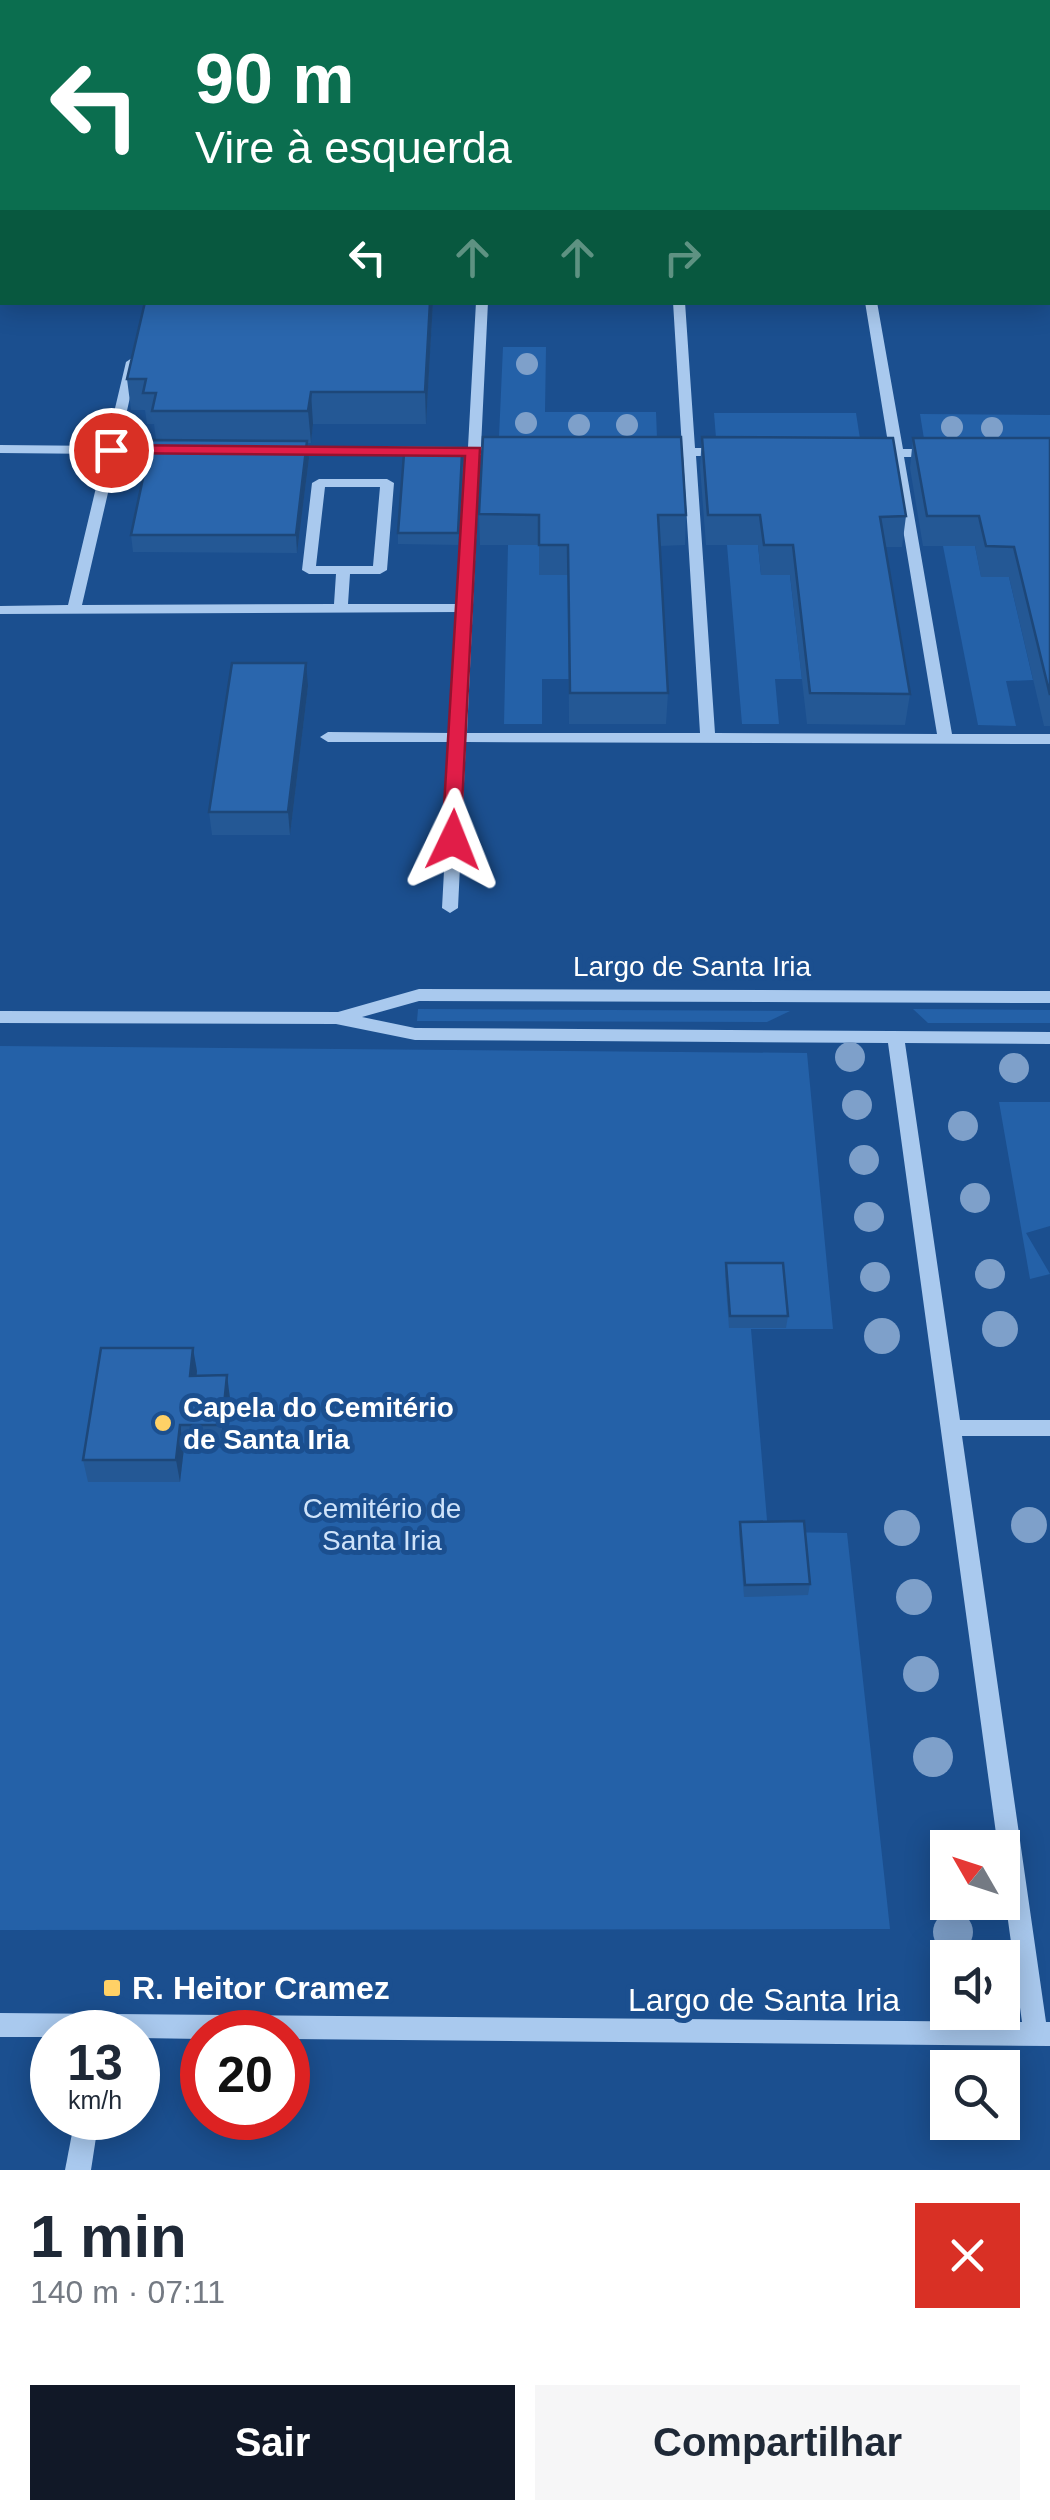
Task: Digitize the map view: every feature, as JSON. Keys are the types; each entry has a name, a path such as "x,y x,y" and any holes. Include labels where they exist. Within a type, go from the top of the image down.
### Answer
{"street":[{"path":"450,908 482,305"},
{"path":"679,305 708,738"},
{"path":"872,305 944,738"},
{"path":"74,609 137,339"},
{"path":"0,450 186,450"},
{"path":"262,450 513,452"},
{"path":"352,482 355,450"},
{"path":"650,452 746,452"},
{"path":"859,453 954,453"},
{"path":"352,482 388,483 380,570 309,570 319,483 352,482"},
{"path":"340,608 344,570"},
{"path":"0,610 465,608"},
{"path":"328,737 1050,738"},
{"name":"Largo de Santa Iria","path":"336,1018 418,995 1050,997"},
{"name":"Largo de Santa Iria","path":"0,1017 336,1018 415,1034 1050,1038"},
{"name":"Largo de Santa Iria","path":"160,2030 1043,2034 896,1037"},
{"path":"951,1428 1050,1428"},
{"name":"Largo de Santa Iria","path":"0,2025 30,2026"},
{"path":"78,2170 84,2140"}],"green space":[{"path":"503,347 546,347 545,412 656,412 657,438 499,437"},
{"path":"714,413 856,413 860,439 716,438"},
{"path":"920,414 1050,415 1050,440 924,439"},
{"path":"508,545 539,545 539,575 568,575 569,679 542,679 542,724 504,724"},
{"path":"727,545 758,545 761,575 790,575 802,679 775,679 779,724 742,724"},
{"path":"943,546 975,546 981,576 1009,577 1033,680 1006,681 1016,726 978,725"},
{"path":"418,1009 790,1011 767,1022 417,1021"},
{"path":"913,1009 1050,1010 1050,1023 928,1023"},
{"name":"Cemitério de Santa Iria","path":"0,1046 807,1053 833,1329 751,1329 768,1532 847,1533 890,1929 0,1930"},
{"path":"999,1102 1050,1102 1050,1226 1026,1233 1050,1274 1030,1279"}],"building":[{"path":"144,305 430,305 425,392 311,392 308,411 152,411 156,393 143,393 146,379 127,379"},
{"path":"483,437 681,437 686,515 658,515 668,693 570,693 568,545 539,545 539,515 479,514"},
{"path":"702,437 893,438 906,516 880,517 910,694 810,693 793,545 764,545 760,515 708,515"},
{"path":"913,438 1050,438 1050,695 1014,547 986,546 979,516 927,516"},
{"path":"151,440 307,441 296,535 131,535"},
{"path":"404,454 462,454 458,533 398,533"},
{"path":"232,663 306,663 288,812 209,812"},
{"path":"726,1263 783,1263 788,1316 730,1316"},
{"name":"Capela do Cemitério de Santa Iria","path":"101,1348 193,1348 190,1376 227,1375 222,1425 180,1425 176,1460 83,1460"},
{"path":"804,1521 810,1584 745,1585 740,1522"}],"place":[{"name":"Capela do Cemitério de Santa Iria","path":"163,1423"},
{"name":"R. Heitor Cramez","path":"112,1988"}],"route":[{"path":"111,450 474,451 453,840"}]}
